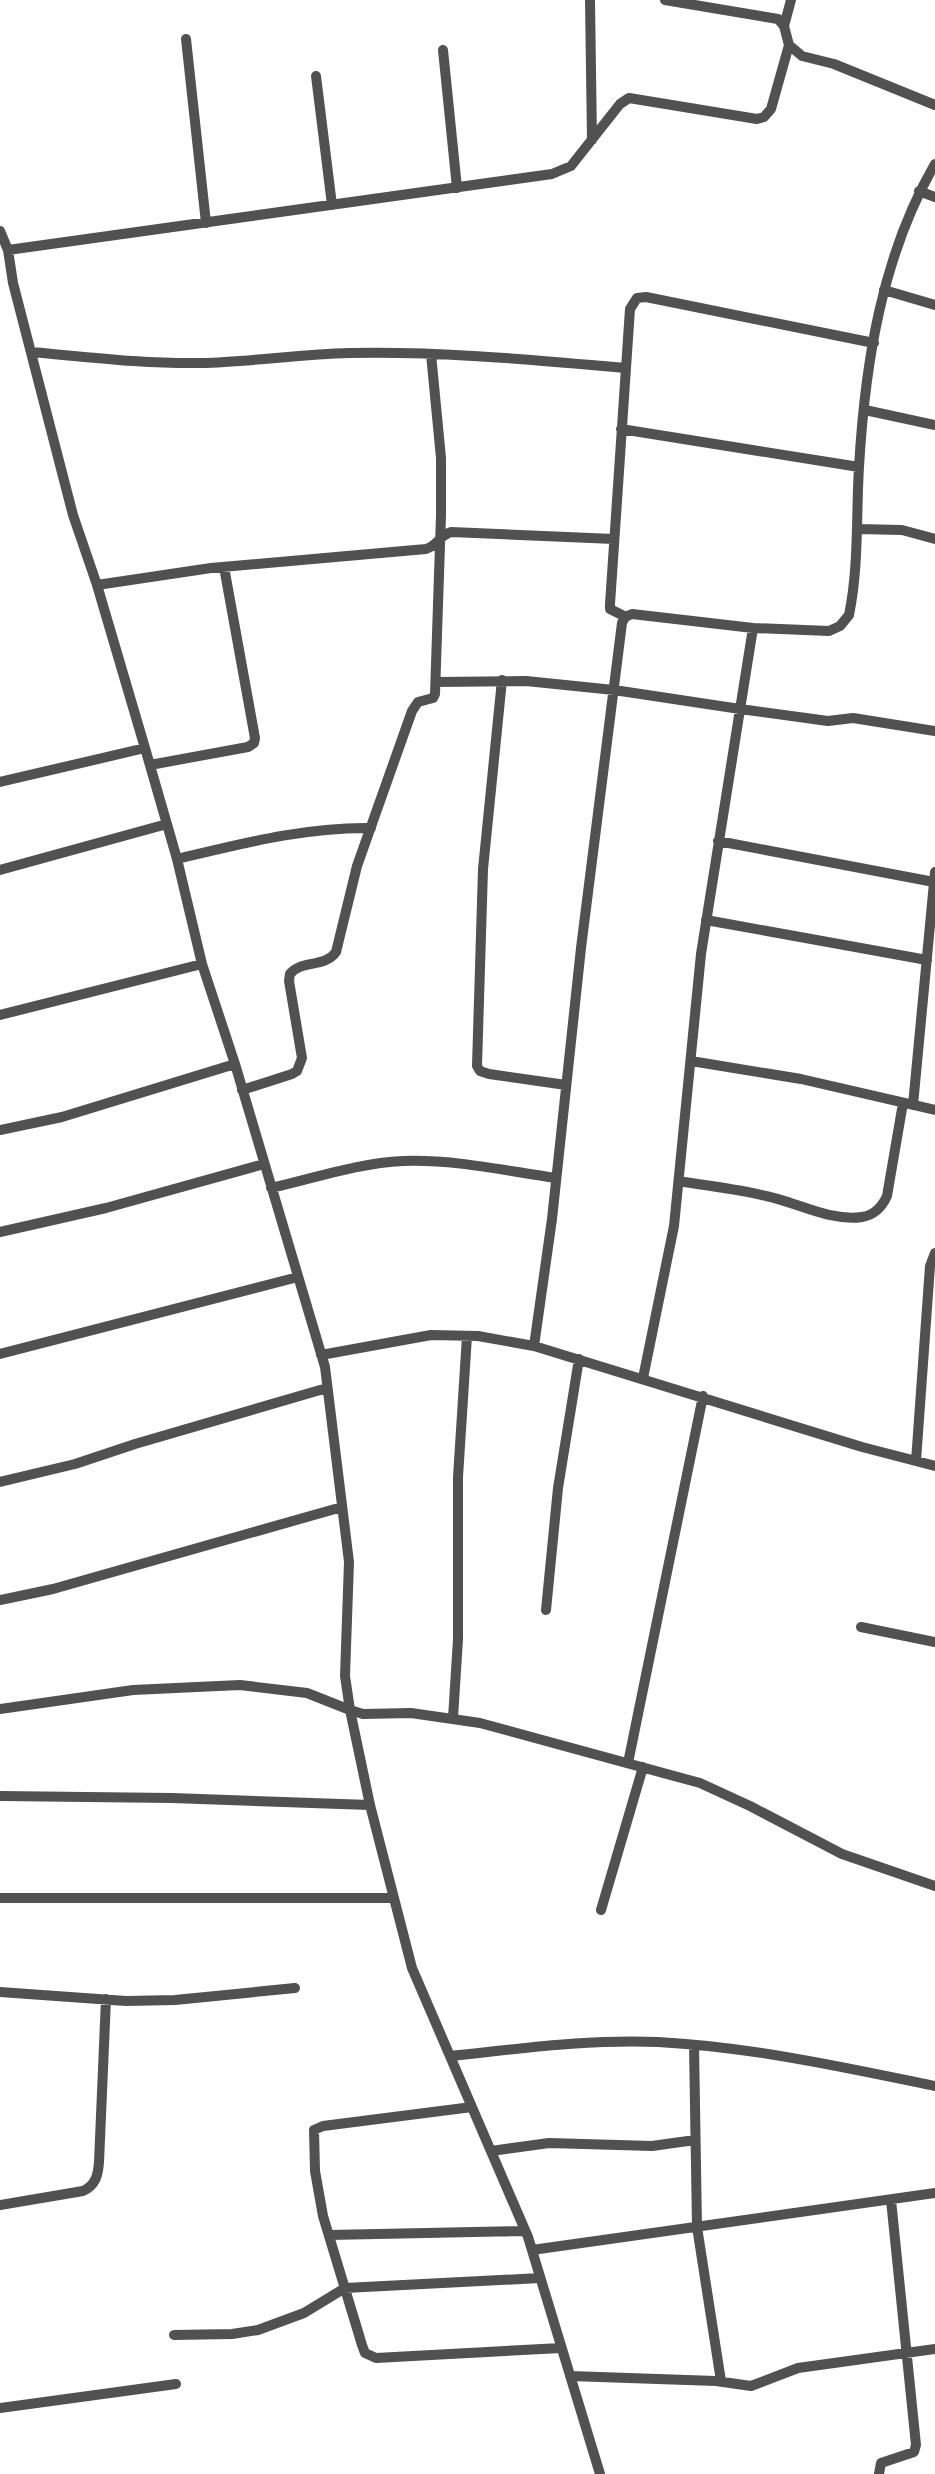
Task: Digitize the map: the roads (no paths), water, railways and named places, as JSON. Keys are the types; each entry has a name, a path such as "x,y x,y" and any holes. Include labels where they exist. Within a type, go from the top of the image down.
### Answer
{"street":[{"path":"590,0 592,140"},
{"path":"8,250 457,188 562,171 571,166 620,104 629,98 757,119 764,117 771,109 789,45 784,26 778,19 770,17 664,0"},
{"path":"784,26 792,0"},
{"path":"186,39 206,223"},
{"path":"789,45 802,56 834,64 935,105"},
{"path":"443,50 457,188"},
{"path":"316,76 332,205"},
{"path":"534,1346 556,1178 622,623 626,617 632,614 753,628 829,631 840,626 849,615 852,604 858,529 859,467 874,342 884,290 898,240 919,191 935,164"},
{"path":"919,191 935,197"},
{"path":"0,231 8,250 13,282 73,515 97,585 167,824 202,964 235,1064 321,1355 327,1388 349,1562 345,1676 350,1710 370,1804 412,1968 525,2231 600,2474"},
{"path":"884,290 935,305"},
{"path":"626,617 610,609 630,309 637,298 646,297 874,342"},
{"path":"31,352 138,361 201,363 348,353 431,354 516,358 626,368"},
{"path":"242,1090 292,1074 301,1066 302,1058 290,974 298,968 332,958 336,952 357,866 412,711 418,702 433,698 436,682 441,458 431,354"},
{"path":"865,410 935,425"},
{"path":"621,429 859,467"},
{"path":"858,529 902,530 935,539"},
{"path":"97,585 163,574 224,567 426,549 432,547 440,538 451,532 614,539"},
{"path":"150,766 248,747 254,743 254,729 224,567"},
{"path":"643,1378 674,1226 706,920 753,628"},
{"path":"436,682 502,680 614,690 828,721 853,718 935,731"},
{"path":"502,680 483,869 477,1066 480,1071 489,1074 566,1086"},
{"path":"0,782 145,748"},
{"path":"0,870 167,824"},
{"path":"177,859 300,832 343,828 371,828"},
{"path":"679,1181 766,1196 844,1216 861,1217 872,1214 883,1206 887,1196 908,1104 927,960 935,877 718,841"},
{"path":"706,920 927,960"},
{"path":"0,1015 202,964"},
{"path":"691,1061 801,1079 935,1110"},
{"path":"0,1130 62,1116 235,1064"},
{"path":"272,1188 368,1165 404,1161 446,1164 556,1178"},
{"path":"0,1232 115,1205 264,1164"},
{"path":"916,1461 930,1266 935,1253"},
{"path":"0,1354 298,1277"},
{"path":"321,1355 431,1335 467,1336 534,1346 703,1396 862,1447 935,1466"},
{"path":"453,1718 458,1639 458,1477 467,1336"},
{"path":"546,1610 557,1496 579,1359"},
{"path":"0,1482 74,1464 135,1444 327,1388"},
{"path":"628,1763 703,1396"},
{"path":"0,1600 62,1586 342,1507"},
{"path":"861,1627 935,1642"},
{"path":"0,1709 133,1690 240,1685 307,1693 363,1714 410,1713 453,1718 519,1732 700,1784 750,1806 842,1854 935,1886"},
{"path":"601,1910 643,1767"},
{"path":"0,1796 172,1798 370,1804"},
{"path":"0,1898 394,1898"},
{"path":"0,1992 106,1999 175,2000 295,1988"},
{"path":"0,2205 83,2191 90,2188 96,2180 99,2162 106,1999"},
{"path":"450,2056 603,2043 657,2042 770,2054 935,2086"},
{"path":"694,2045 697,2227 721,2382"},
{"path":"472,2107 323,2126 314,2130 313,2147 318,2192 362,2345 365,2353 371,2357 561,2348"},
{"path":"491,2151 549,2143 652,2146 696,2140"},
{"path":"532,2250 935,2193"},
{"path":"879,2474 881,2462 914,2452 916,2445 891,2200"},
{"path":"329,2235 525,2231"},
{"path":"174,2334 232,2334 258,2330 304,2313 345,2288 540,2278"},
{"path":"570,2376 721,2382 751,2386 780,2373 798,2368 935,2349"},
{"path":"0,2408 176,2384"}]}
